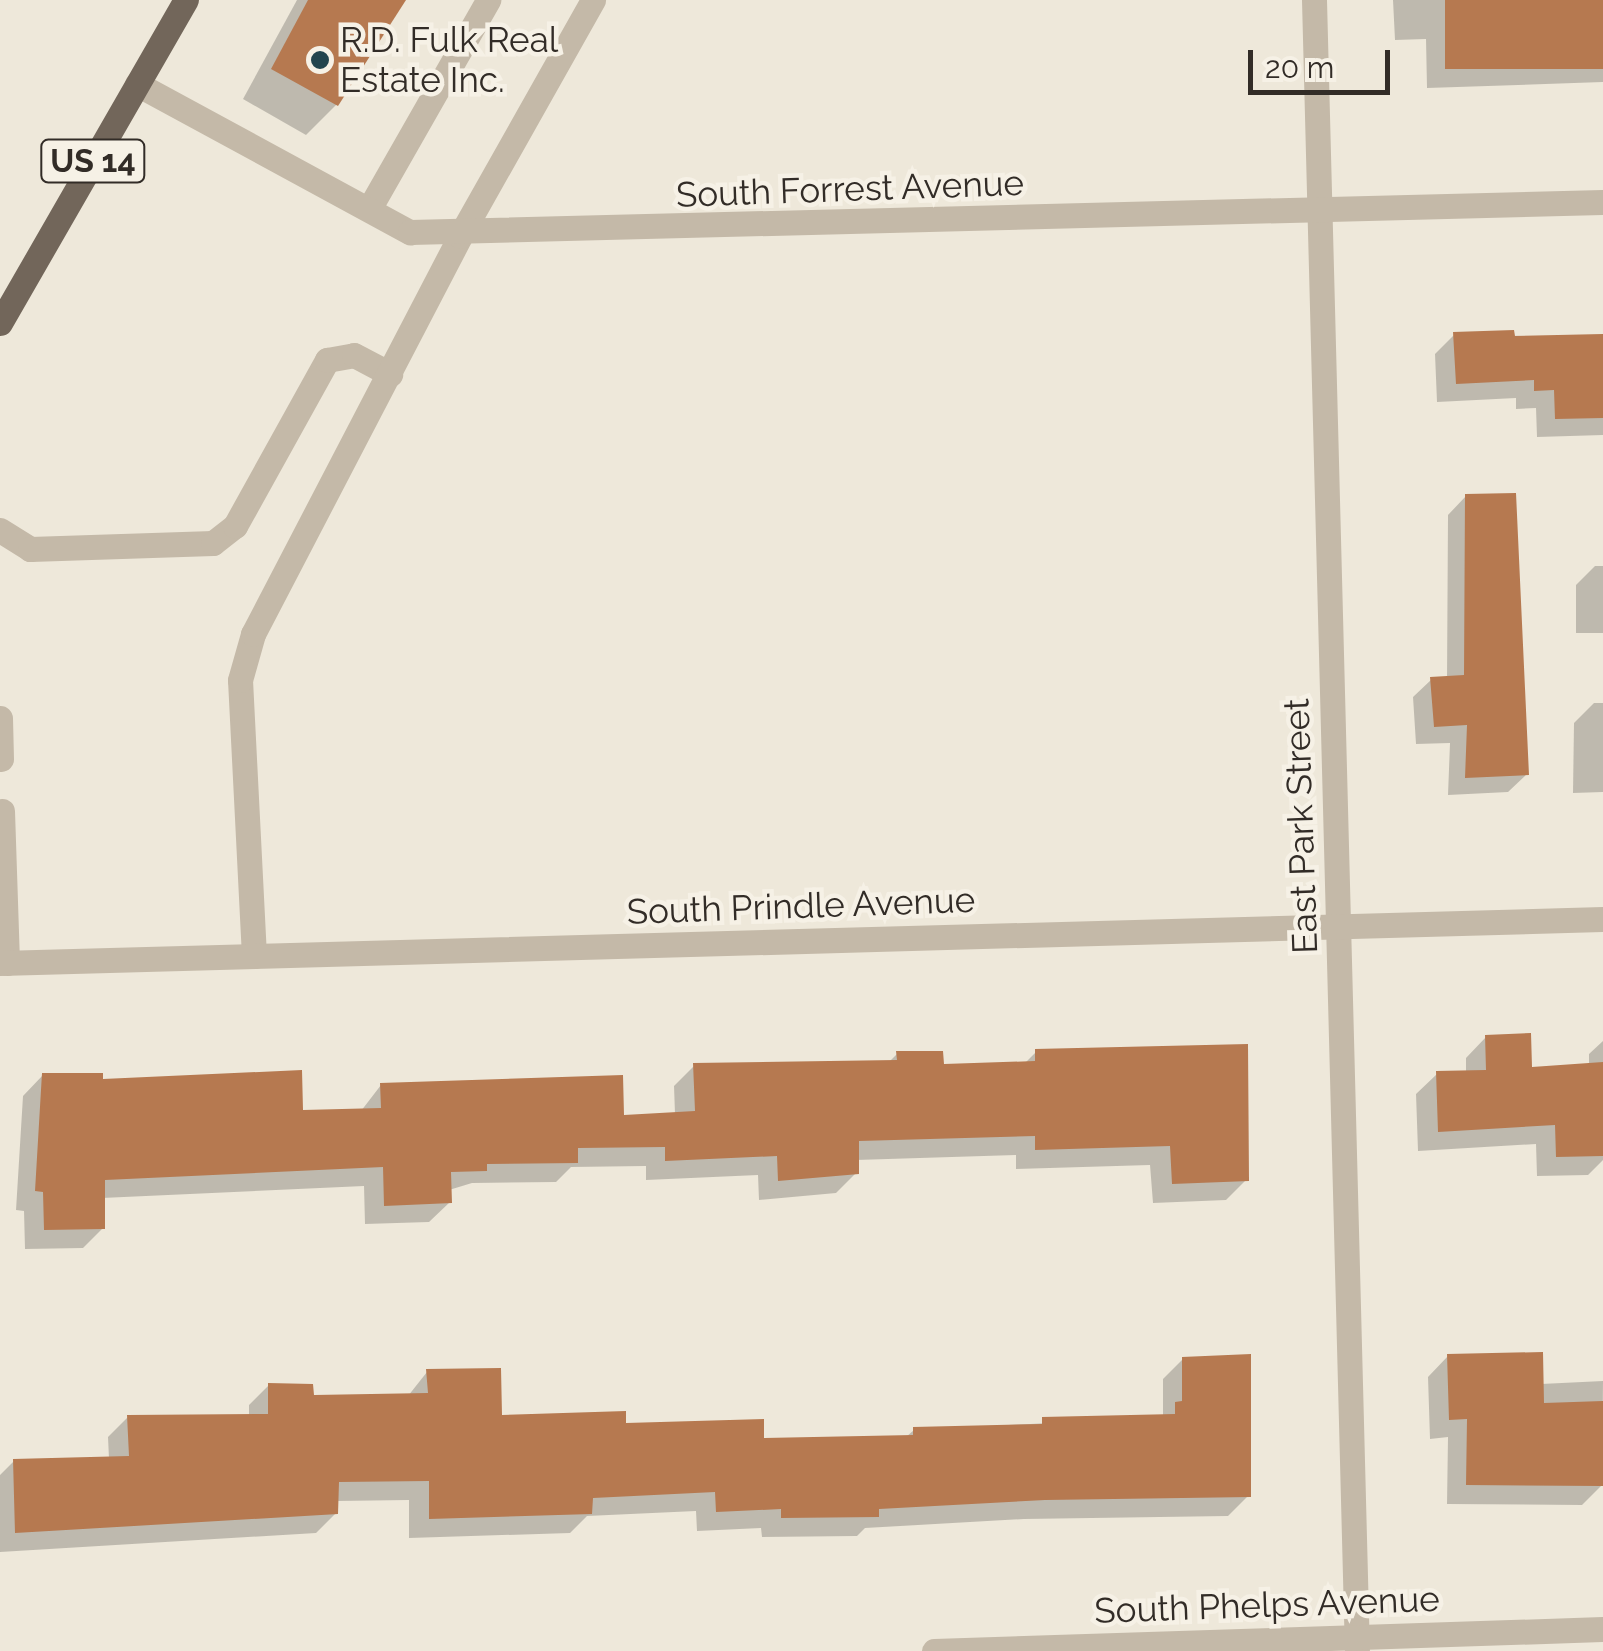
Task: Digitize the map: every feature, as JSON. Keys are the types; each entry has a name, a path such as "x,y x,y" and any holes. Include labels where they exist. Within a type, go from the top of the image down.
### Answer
{"main road":[{"name":"US 14","path":"0,323 186,0"}],"street":[{"path":"368,208 488,0"},
{"path":"254,956 240,680 252,634 460,236 593,0"},
{"name":"East Park Street","path":"1314,0 1357,1644"},
{"name":"South Forrest Avenue","path":"137,84 410,232 460,236 1603,202"},
{"path":"0,530 30,549 213,543 234,526 326,360 354,355 390,374"},
{"path":"0,718 2,760"},
{"path":"2,810 4,963"},
{"name":"South Prindle Avenue","path":"4,963 1603,919"},
{"name":"South Phelps Avenue","path":"934,1651 1357,1644 1603,1629"}],"building":[{"name":"R.D. Fulk Real Estate Inc.","path":"308,0 406,0 338,106 271,69"},
{"path":"1445,0 1603,0 1603,69 1445,69"},
{"path":"1514,330 1515,336 1603,334 1603,418 1555,419 1554,390 1534,391 1534,380 1456,384 1453,332"},
{"path":"1516,493 1529,775 1465,778 1467,725 1434,727 1430,677 1464,675 1465,494"},
{"path":"1531,1033 1532,1067 1603,1062 1603,1156 1556,1157 1555,1125 1438,1132 1436,1071 1486,1070 1485,1035"},
{"path":"1248,1044 1249,1181 1172,1184 1170,1146 1035,1150 1035,1136 859,1141 859,1174 778,1181 777,1156 665,1161 665,1147 578,1148 578,1163 487,1164 487,1171 451,1172 452,1203 384,1206 383,1167 105,1180 105,1229 44,1230 43,1192 35,1191 42,1073 103,1073 103,1079 302,1070 303,1110 381,1108 380,1083 623,1075 624,1115 695,1111 693,1063 897,1060 896,1051 943,1051 944,1064 1035,1061 1035,1049"},
{"path":"1543,1352 1544,1403 1603,1401 1603,1486 1466,1485 1467,1419 1449,1420 1447,1354"},
{"path":"1251,1354 1251,1497 1045,1500 879,1509 879,1517 781,1518 781,1509 716,1512 715,1492 593,1498 592,1514 429,1519 429,1481 339,1482 338,1514 15,1533 13,1459 129,1456 127,1415 268,1414 268,1383 313,1384 314,1395 428,1393 426,1369 501,1368 502,1415 626,1411 626,1423 764,1419 764,1438 913,1435 913,1427 1042,1424 1042,1417 1175,1414 1175,1402 1182,1401 1182,1357"}],"place":[{"name":"R.D. Fulk Real Estate Inc.","path":"320,60"}]}
